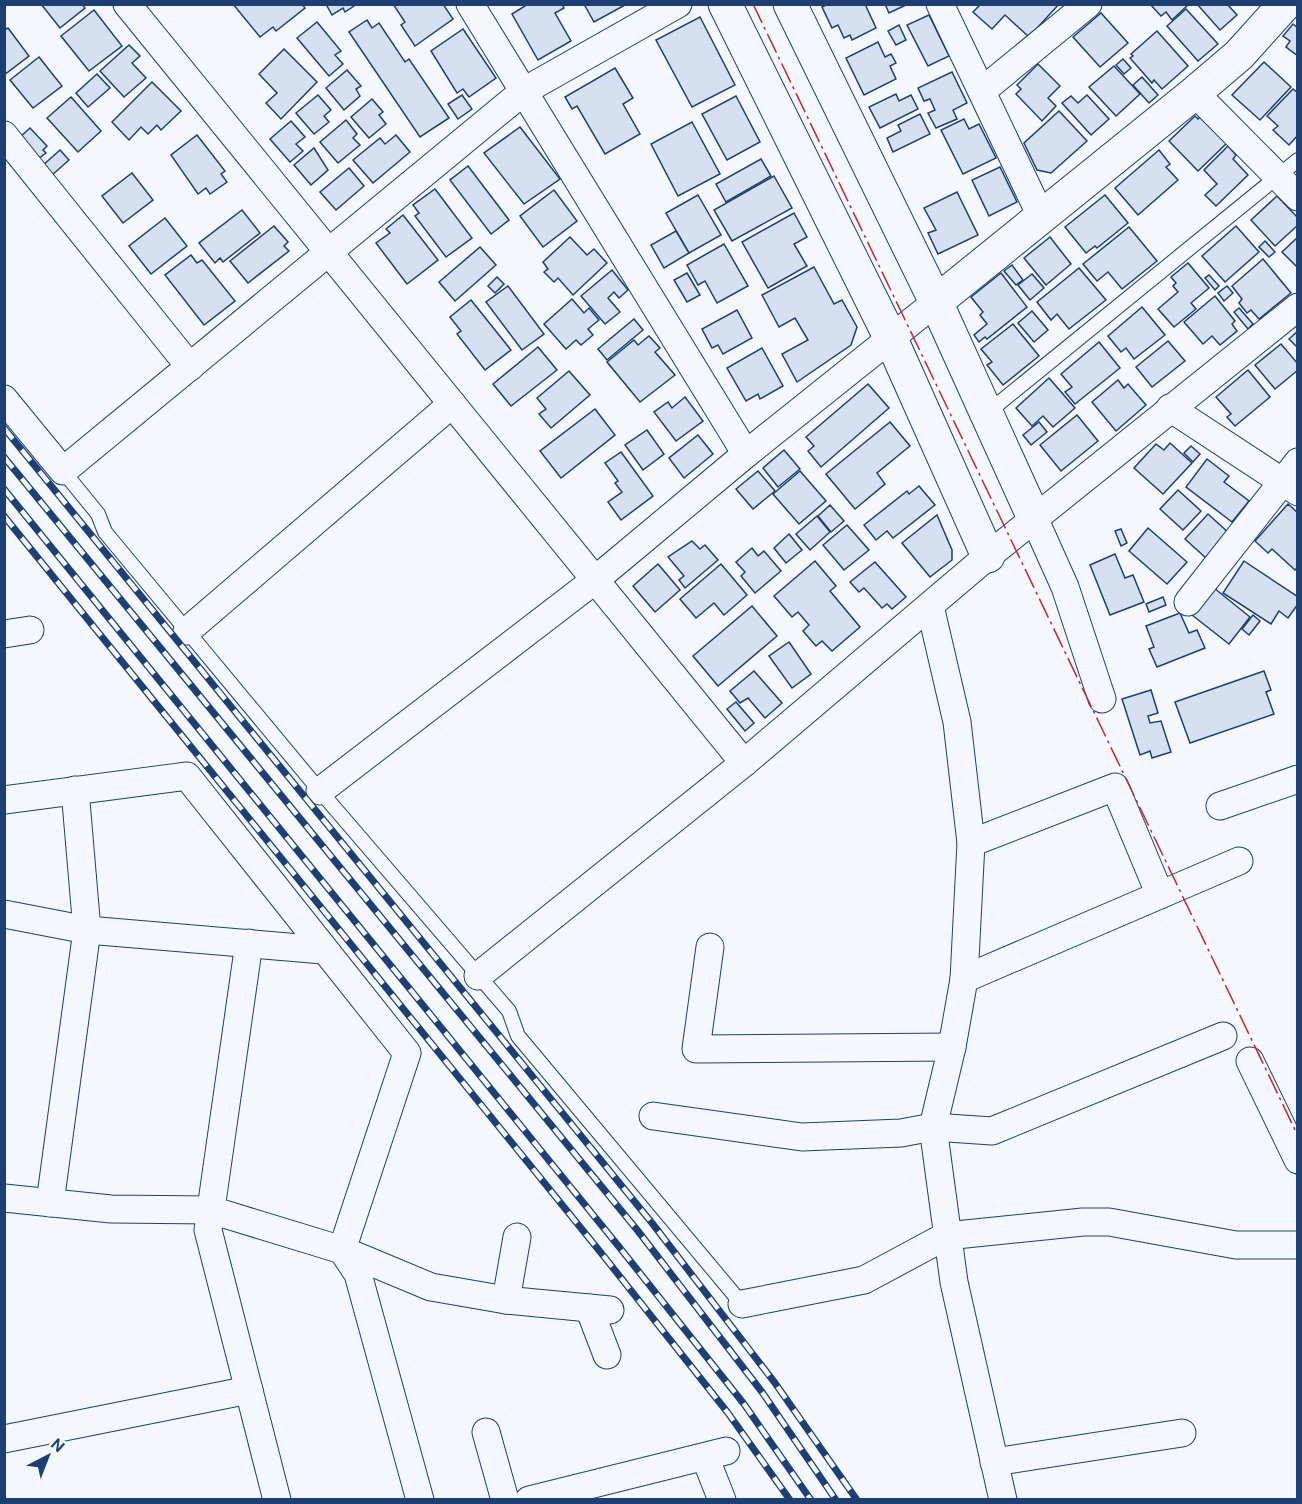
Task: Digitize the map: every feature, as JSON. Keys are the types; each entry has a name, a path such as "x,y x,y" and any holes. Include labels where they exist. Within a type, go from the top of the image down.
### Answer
{"street":[{"path":"128,4 744,763"},
{"path":"470,4 746,454"},
{"path":"4,399 63,471 524,91 678,4"},
{"path":"725,4 891,339 988,556"},
{"path":"790,4 936,302 987,413 1065,587 1102,699"},
{"path":"982,91 1088,4"},
{"path":"320,791 595,580 746,454 1195,93 1239,55 1285,4"},
{"path":"941,5 1041,216"},
{"path":"1195,93 1298,197"},
{"path":"4,135 190,367"},
{"path":"478,976 744,763 1034,518 1298,307"},
{"path":"187,631 452,404"},
{"path":"1170,408 1293,479 1188,602"},
{"path":"930,606 957,722 971,843 964,979 952,1047 933,1127 946,1236 1003,1500"},
{"path":"4,800 187,776 407,1053 342,1250"},
{"path":"1220,806 1298,779"},
{"path":"971,843 1115,787 1160,895"},
{"path":"50,1203 87,930 75,790"},
{"path":"964,979 1239,861"},
{"path":"4,914 87,930 323,950"},
{"path":"249,943 208,1230 277,1500"},
{"path":"710,947 696,1049 952,1047"},
{"path":"653,1116 802,1137 901,1134 933,1127 992,1131 1223,1036"},
{"path":"1250,1061 1298,1160"},
{"path":"4,1198 111,1209 212,1210 342,1250 431,1287 506,1300 599,1309 607,1355"},
{"path":"742,1304 864,1280 946,1236 1083,1222 1109,1222 1236,1245 1298,1245"},
{"path":"506,1300 517,1237"},
{"path":"342,1250 358,1274 420,1500"},
{"path":"4,1439 249,1390"},
{"path":"486,1432 504,1500"},
{"path":"994,1462 1182,1433"},
{"path":"529,1500 715,1454 722,1500"}],"lane":[{"path":"987,413 1298,160"},
{"path":"63,471 98,514 105,532 320,791 509,1011 518,1036 742,1304"}],"building":[{"path":"41,4 82,4 85,8 60,28"},
{"path":"233,4 302,4 305,8 276,31 273,27 260,37"},
{"path":"326,4 357,4 345,12 343,8 332,15"},
{"path":"393,4 443,4 453,19 415,46 401,25 405,22"},
{"path":"528,4 562,4 564,8 555,13 571,41 538,60 512,14"},
{"path":"584,4 625,4 625,5 594,22"},
{"path":"828,4 865,4 876,28 852,40 850,35 844,38 838,25 832,28 822,7"},
{"path":"885,4 908,4 889,13"},
{"path":"981,4 1059,4 1029,37 1005,15 992,29 973,12"},
{"path":"1150,4 1189,4 1172,20 1166,12 1161,16"},
{"path":"1197,4 1227,4 1237,15 1220,30"},
{"path":"1186,9 1218,44 1198,61 1167,26"},
{"path":"94,10 122,46 89,71 61,36"},
{"path":"1101,13 1128,43 1100,67 1073,37"},
{"path":"929,15 949,56 928,66 907,25"},
{"path":"700,17 735,85 692,107 656,40"},
{"path":"367,20 372,28 379,23 405,62 409,59 449,118 420,137 349,32"},
{"path":"317,22 341,51 335,55 343,64 329,76 297,38"},
{"path":"1293,24 1298,28 1298,56 1286,47 1290,41 1283,36"},
{"path":"899,25 906,40 896,45 888,31"},
{"path":"8,28 29,56 4,75 4,30"},
{"path":"463,29 496,78 469,97 463,89 457,93 431,51"},
{"path":"1157,31 1188,66 1162,89 1154,80 1152,83 1130,58 1133,56 1131,54"},
{"path":"878,42 885,57 891,54 896,63 890,66 896,79 864,95 846,58"},
{"path":"129,45 140,56 132,63 146,78 124,97 100,71"},
{"path":"284,49 317,82 281,119 266,103 277,93 259,74"},
{"path":"39,57 62,86 33,108 10,80"},
{"path":"1123,59 1131,68 1124,74 1116,65"},
{"path":"1264,62 1291,87 1260,120 1232,95"},
{"path":"1038,64 1060,86 1048,98 1056,106 1042,121 1016,94 1021,89 1017,85"},
{"path":"1114,66 1140,94 1116,116 1089,87"},
{"path":"615,68 633,98 623,104 640,134 605,154 577,106 572,109 565,97"},
{"path":"347,70 361,86 356,89 360,96 344,110 326,88"},
{"path":"952,72 967,103 953,110 957,119 936,128 928,113 935,110 930,99 924,101 918,88"},
{"path":"97,74 110,88 88,107 76,93"},
{"path":"1142,77 1158,95 1149,103 1133,85"},
{"path":"152,82 181,111 161,130 157,125 148,134 141,127 129,140 112,122"},
{"path":"1293,89 1298,93 1298,135 1289,145 1273,130 1278,126 1267,116"},
{"path":"896,94 899,101 911,95 918,109 880,128 869,107"},
{"path":"318,95 331,110 324,116 329,122 314,134 296,113"},
{"path":"462,95 472,109 458,119 448,104"},
{"path":"1087,95 1109,119 1091,135 1062,103 1071,96 1078,103"},
{"path":"736,96 760,142 727,160 702,114"},
{"path":"71,97 101,131 78,152 47,118"},
{"path":"372,99 383,112 379,115 386,124 369,138 351,117"},
{"path":"1059,111 1087,141 1051,173 1037,170 1024,143"},
{"path":"920,114 930,134 893,152 887,138 901,131 898,125"},
{"path":"1195,116 1198,119 1200,117 1227,143 1198,171 1169,141"},
{"path":"964,119 969,129 979,124 996,158 963,174 941,130"},
{"path":"346,120 357,134 353,138 360,145 338,163 320,142"},
{"path":"291,121 305,137 296,144 303,151 290,162 270,139"},
{"path":"692,122 720,174 678,196 651,144"},
{"path":"520,127 560,179 524,204 484,153"},
{"path":"30,128 47,146 43,150 46,153 38,159 19,138"},
{"path":"197,135 225,171 221,174 227,182 210,194 206,188 198,194 171,155"},
{"path":"396,135 410,152 373,183 353,160 380,138 385,144"},
{"path":"1228,146 1236,155 1233,159 1248,175 1216,206 1205,195 1217,184 1204,170"},
{"path":"314,148 328,170 311,185 294,165"},
{"path":"60,150 69,160 51,176 42,166"},
{"path":"1159,150 1170,164 1166,167 1178,180 1138,215 1115,188"},
{"path":"761,159 771,176 726,202 716,184"},
{"path":"468,166 509,220 491,234 450,180"},
{"path":"1000,167 1017,202 989,216 972,180"},
{"path":"349,168 364,186 336,210 320,192"},
{"path":"132,173 153,200 123,223 102,196"},
{"path":"774,176 792,208 732,241 714,210"},
{"path":"435,189 472,238 446,257 415,216 419,213 413,205"},
{"path":"554,190 577,221 543,247 520,216"},
{"path":"957,192 978,235 938,254 928,233 936,230 924,208"},
{"path":"698,195 721,235 689,253 666,213"},
{"path":"1105,195 1128,223 1097,248 1095,246 1086,253 1065,227"},
{"path":"1277,196 1298,218 1298,225 1275,246 1251,220"},
{"path":"242,210 260,233 223,262 220,258 215,263 199,243"},
{"path":"794,213 807,237 794,244 807,266 768,288 742,242"},
{"path":"403,215 438,260 407,284 376,243 390,233 386,229"},
{"path":"165,218 187,246 151,274 129,246"},
{"path":"274,226 288,242 284,246 289,251 248,283 230,261"},
{"path":"1236,226 1259,252 1225,282 1202,256"},
{"path":"1129,227 1157,261 1122,289 1108,272 1097,281 1083,264"},
{"path":"676,231 689,253 664,268 651,245"},
{"path":"570,237 587,255 594,249 607,263 573,295 558,278 554,282 544,272 548,269 543,262"},
{"path":"1050,237 1071,264 1046,285 1024,258"},
{"path":"1298,237 1298,268 1282,252"},
{"path":"1265,241 1275,252 1269,257 1259,247"},
{"path":"724,244 748,286 717,303 705,281 698,285 687,265"},
{"path":"480,247 496,265 455,301 439,282"},
{"path":"191,255 197,263 202,260 235,301 204,325 165,275"},
{"path":"1263,259 1291,293 1259,319 1251,310 1247,313 1239,303 1242,299 1232,286"},
{"path":"1188,263 1209,288 1191,303 1196,309 1174,327 1158,309 1178,292 1173,286 1176,283 1171,277"},
{"path":"1012,265 1023,280 1016,285 1004,271"},
{"path":"814,267 834,304 842,300 857,327 851,345 797,382 782,354 808,340 795,318 779,327 762,295"},
{"path":"1079,268 1106,300 1069,329 1057,314 1051,320 1037,302"},
{"path":"612,270 628,290 619,298 614,292 608,298 620,312 605,324 581,296"},
{"path":"687,273 700,295 687,302 674,280"},
{"path":"1001,273 1027,307 987,339 985,337 979,342 974,335 987,324 980,315 983,312 971,297"},
{"path":"1032,274 1044,288 1030,300 1018,285"},
{"path":"1209,275 1219,286 1215,290 1205,278"},
{"path":"497,277 504,284 495,293 488,286"},
{"path":"508,286 544,334 522,350 486,302"},
{"path":"1227,286 1233,293 1224,301 1218,293"},
{"path":"1215,296 1235,321 1232,324 1237,331 1220,345 1212,336 1203,344 1184,322"},
{"path":"572,299 584,313 589,308 599,320 588,329 593,335 581,345 576,340 566,349 544,324"},
{"path":"471,300 511,350 485,370 457,334 461,331 450,317"},
{"path":"1142,307 1165,335 1134,359 1126,348 1121,352 1108,336"},
{"path":"1239,308 1253,324 1248,329 1234,312"},
{"path":"737,310 752,338 723,354 718,345 712,348 702,329"},
{"path":"1032,311 1048,330 1034,342 1018,323"},
{"path":"634,319 643,330 607,360 598,349"},
{"path":"1013,324 1039,356 1003,385 987,365 992,362 981,349"},
{"path":"1298,331 1298,348 1289,339"},
{"path":"649,336 660,348 655,352 675,375 640,402 607,362 634,340 638,345"},
{"path":"1168,341 1185,361 1152,387 1136,367"},
{"path":"1099,342 1120,368 1075,404 1065,392 1072,387 1061,374"},
{"path":"1281,344 1298,364 1298,370 1275,389 1255,365"},
{"path":"538,347 557,370 511,406 493,384"},
{"path":"762,348 783,386 760,399 758,394 746,401 727,368"},
{"path":"1248,370 1270,397 1235,426 1227,417 1231,414 1216,397"},
{"path":"569,371 590,395 551,428 539,414 546,409 537,398"},
{"path":"1049,378 1075,408 1053,427 1043,416 1032,426 1016,408"},
{"path":"1118,380 1124,388 1128,384 1146,405 1116,431 1092,402"},
{"path":"868,384 889,408 821,467 808,451 814,446 806,437"},
{"path":"685,397 703,421 676,441 654,412 668,402 672,408"},
{"path":"595,409 615,435 561,478 540,451"},
{"path":"1077,415 1098,441 1061,471 1040,445"},
{"path":"890,422 910,446 877,473 885,484 855,509 826,474"},
{"path":"1039,422 1047,432 1031,445 1023,435"},
{"path":"647,430 664,454 643,470 625,445"},
{"path":"698,435 713,454 684,478 669,458"},
{"path":"1170,443 1192,463 1163,494 1134,468 1156,444 1164,450"},
{"path":"1191,446 1200,454 1193,462 1184,453"},
{"path":"784,450 800,469 778,487 763,468"},
{"path":"621,452 653,496 621,520 608,502 622,492 615,483 618,481 605,463"},
{"path":"1207,459 1229,476 1224,482 1249,501 1232,522 1186,487"},
{"path":"758,471 775,491 753,509 736,489"},
{"path":"800,471 826,501 799,524 773,494"},
{"path":"919,486 935,505 893,538 887,531 876,540 864,525 907,491 909,494"},
{"path":"1178,490 1201,511 1183,530 1160,509"},
{"path":"1288,504 1298,513 1298,567 1295,570 1272,549 1268,553 1255,541"},
{"path":"830,505 844,521 831,532 818,516"},
{"path":"1208,514 1230,534 1207,559 1185,539"},
{"path":"937,515 952,550 952,560 930,577 902,543"},
{"path":"817,516 830,532 810,550 796,534"},
{"path":"847,525 869,550 844,570 823,545"},
{"path":"1148,528 1187,562 1167,584 1129,551"},
{"path":"1121,529 1127,543 1121,546 1115,531"},
{"path":"789,534 802,550 786,563 774,548"},
{"path":"692,541 700,549 705,545 718,560 685,588 679,580 684,576 668,557"},
{"path":"752,548 758,556 764,551 781,571 755,593 741,576 745,572 736,562"},
{"path":"1115,554 1125,578 1133,575 1144,602 1110,615 1090,565"},
{"path":"815,561 836,586 830,591 860,627 832,651 822,641 816,646 803,631 809,625 798,612 792,617 774,596"},
{"path":"1244,561 1298,597 1298,604 1288,618 1279,611 1271,624 1223,593"},
{"path":"875,562 906,597 892,609 887,604 882,608 864,588 859,592 850,582"},
{"path":"658,564 680,590 655,612 633,586"},
{"path":"721,564 747,595 724,615 714,603 696,618 680,599"},
{"path":"1214,588 1250,617 1229,644 1192,615"},
{"path":"1163,597 1166,605 1149,612 1146,604"},
{"path":"752,606 777,636 718,686 693,656"},
{"path":"1180,613 1189,633 1197,630 1205,648 1157,667 1149,649 1154,647 1146,626"},
{"path":"1253,615 1260,621 1249,635 1242,629"},
{"path":"789,642 811,674 792,688 769,656"},
{"path":"754,671 782,703 765,718 748,698 740,703 730,691"},
{"path":"1264,671 1271,690 1266,692 1274,714 1190,743 1175,702"},
{"path":"1151,690 1158,713 1148,716 1150,723 1161,721 1171,752 1152,758 1150,751 1140,755 1122,699"},
{"path":"736,702 754,723 745,731 727,709"}],"railway":[{"path":"4,428 652,1223 775,1383 857,1500"},
{"path":"4,457 638,1231 762,1392 836,1500"},
{"path":"4,489 620,1248 744,1404 811,1500"},
{"path":"4,516 606,1259 728,1413 790,1500"}],"power":[{"path":"753,4 1298,1136"}]}
